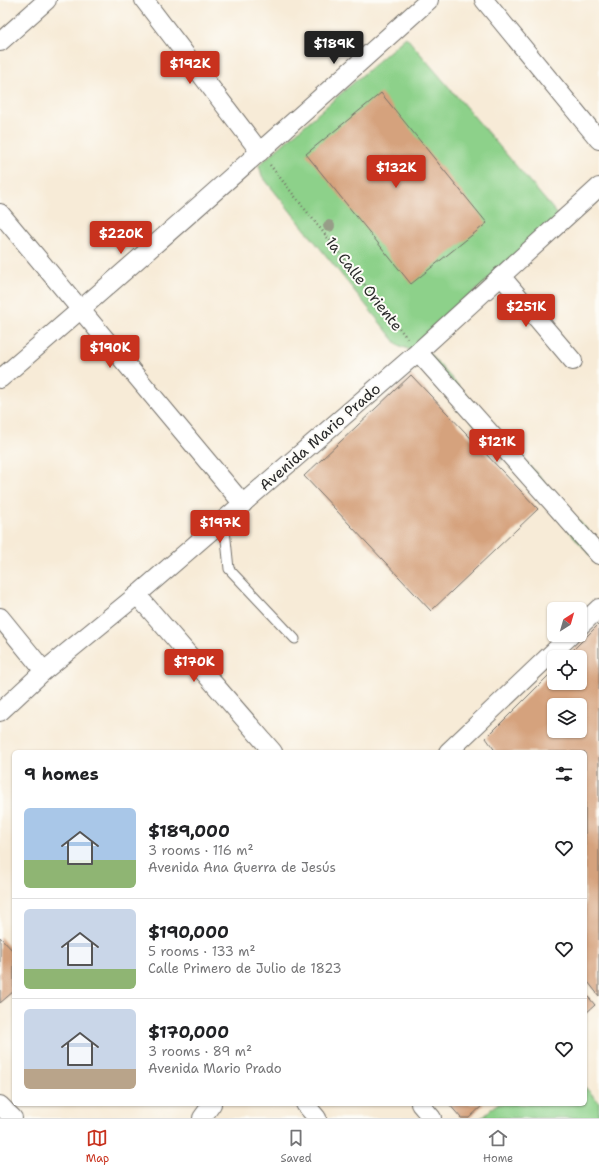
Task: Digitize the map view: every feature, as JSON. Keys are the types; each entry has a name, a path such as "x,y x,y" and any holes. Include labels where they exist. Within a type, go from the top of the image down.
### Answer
{"street":[{"path":"0,42 47,0"},
{"path":"144,0 260,152"},
{"path":"0,379 81,310 260,152 429,0"},
{"path":"484,0 599,140"},
{"name":"Avenida Mario Prado","path":"0,712 44,671 137,595 418,352 599,187"},
{"path":"0,213 243,504"},
{"path":"501,276 573,361"},
{"path":"418,352 599,555"},
{"path":"137,595 271,750"},
{"path":"587,619 599,608"},
{"path":"0,617 44,671"},
{"path":"450,750 564,642"},
{"path":"0,1105 13,1118"},
{"path":"202,1118 211,1106"},
{"path":"307,1106 317,1118"},
{"path":"422,1106 432,1118"}],"lane":[{"path":"224,520 229,569 295,639"}],"path":[{"name":"1a Calle Oriente","path":"260,152 418,352"}],"green space":[{"path":"406,37 559,216 419,342 599,543 599,565 408,349 398,345 262,176 259,165"},
{"path":"587,1089 599,1102 599,1118 481,1118 495,1106 587,1106"}],"building":[{"path":"381,93 487,223 411,284 306,154"},
{"path":"411,375 538,509 431,611 304,476"},
{"path":"599,624 599,996 587,981 587,750 495,750 486,738 547,677 547,690 587,690 587,650 573,650 581,642 587,642 587,636"},
{"path":"0,937 12,950 12,993 0,1003"},
{"path":"587,995 595,1005 587,1012"},
{"path":"451,1106 482,1106 469,1118 461,1118"}]}
